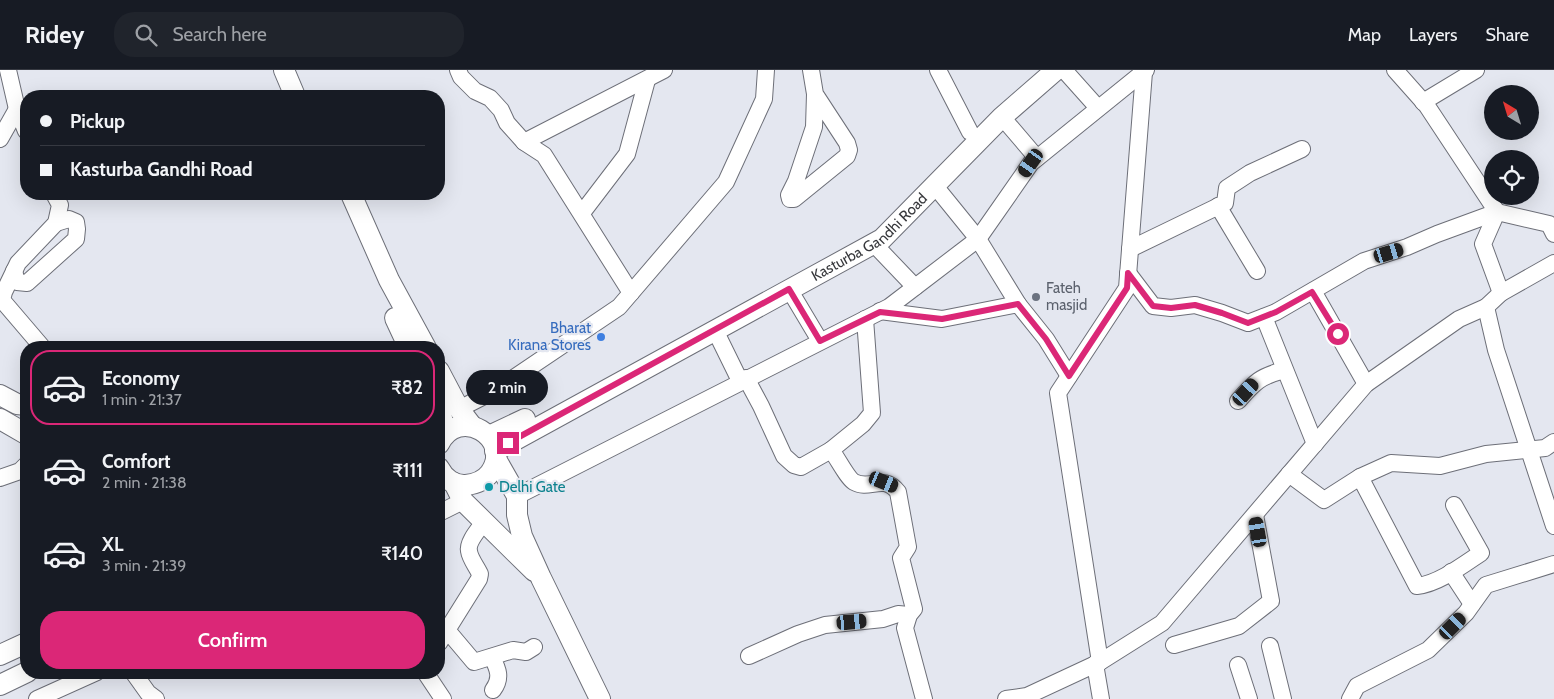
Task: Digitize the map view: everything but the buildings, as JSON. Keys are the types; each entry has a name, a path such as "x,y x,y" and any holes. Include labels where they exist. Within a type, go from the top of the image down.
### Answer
{"main road":[{"path":"284,70 292,90"},
{"path":"296,70 305,90"},
{"name":"Kasturba Gandhi Road","path":"488,443 523,420 874,228 993,108 1037,70"},
{"name":"Kasturba Gandhi Road","path":"488,443 715,330 882,239 1002,117 1056,70"},
{"path":"341,200 407,341"},
{"path":"354,200 389,280 422,341"},
{"path":"445,382 459,409 488,443 517,496 517,515 522,536 540,578 600,699"},
{"path":"0,418 20,430"},
{"path":"445,436 454,428 463,426 488,443 493,468 488,476 472,484 463,485 445,478"},
{"path":"445,479 463,501 540,578"},
{"path":"0,655 20,646"},
{"path":"0,685 20,675"}],"street":[{"path":"8,70 16,109 20,118"},
{"path":"458,70 461,77 475,91 490,98 501,110 507,123 524,142 544,155 631,293"},
{"path":"524,142 664,70"},
{"path":"459,409 496,390 619,307 726,182 764,99 766,70"},
{"path":"811,70 815,94 814,127 796,181 789,194 790,199 794,199 847,156 849,150 847,143 815,94"},
{"path":"938,70 970,132"},
{"path":"1064,70 1098,108"},
{"path":"1396,70 1423,102 1497,212"},
{"path":"1423,102 1476,70"},
{"path":"517,496 889,307 978,239 1031,163 1145,71"},
{"path":"1101,699 1058,392 1127,288 1145,71"},
{"path":"582,213 627,154 647,80"},
{"path":"0,140 16,109"},
{"path":"1002,117 1037,158"},
{"path":"1130,250 1225,203 1227,188 1250,174 1302,149"},
{"path":"935,186 978,239 1018,304 1046,339 1069,376"},
{"path":"56,223 60,205 57,200"},
{"path":"1218,206 1257,271"},
{"path":"1497,212 1483,244 1501,293"},
{"path":"1128,273 1153,306 1171,308 1195,305 1248,323 1276,312 1364,261 1407,247 1497,212 1549,224 1554,234"},
{"path":"14,271 17,282 27,283 76,239 76,222 69,219 56,223 18,263 14,271 1,300 37,341"},
{"path":"873,243 916,287"},
{"path":"1006,699 1027,696 1097,663 1162,623 1366,384 1459,319 1486,307 1501,293 1554,263"},
{"path":"789,289 820,341"},
{"path":"1312,292 1366,384"},
{"path":"880,312 942,319 1018,304"},
{"path":"1486,307 1496,350 1554,526"},
{"path":"1264,317 1315,444"},
{"path":"715,330 743,380 761,406 784,456 794,465 801,467 831,450 863,424 872,413 865,319"},
{"path":"1238,401 1259,379 1284,370"},
{"path":"1289,474 1324,500 1360,477 1391,464 1440,466 1486,454 1545,448 1554,442"},
{"path":"831,450 851,480 856,483 884,482 893,486 898,492 908,547 901,558 914,609 909,615 905,628 924,699"},
{"path":"0,478 20,471"},
{"path":"1360,477 1417,586 1424,586 1481,553 1454,505"},
{"path":"0,488 20,481"},
{"path":"445,510 463,501"},
{"path":"1174,645 1239,626 1271,601 1255,515"},
{"path":"445,634 479,579 480,574 468,548 473,537 484,522"},
{"path":"1350,699 1357,686 1428,650 1466,613 1486,585 1554,564"},
{"path":"1451,572 1472,604"},
{"path":"749,656 790,637 825,625 883,619 898,614 909,615"},
{"path":"445,639 474,662 513,650 526,652 534,647"},
{"path":"1270,646 1282,699"},
{"path":"492,657 499,674 499,681 493,690"},
{"path":"1238,665 1249,699"},
{"path":"47,697 83,679"},
{"path":"137,679 156,699"},
{"path":"430,679 444,699"}],"place":[{"name":"Fateh masjid","path":"1036,297"},
{"name":"Bharat Kirana Stores","path":"601,337"},
{"name":"Delhi Gate","path":"489,487"}],"route":[{"path":"508,443 789,289 820,341 880,312 942,319 1018,304 1046,339 1069,376 1127,288 1128,273 1153,306 1171,308 1195,305 1248,323 1276,312 1312,292 1338,334"}]}
